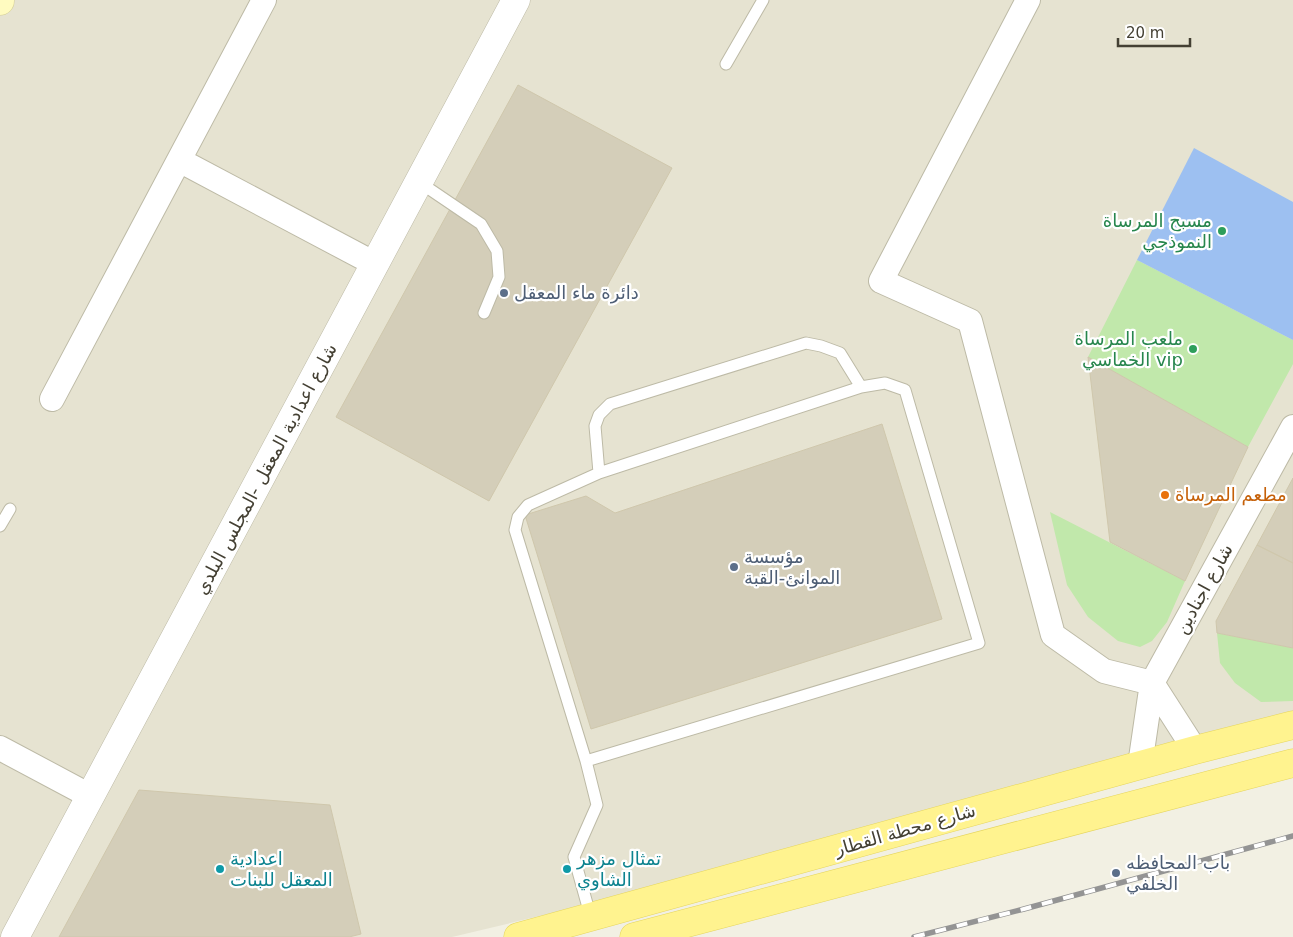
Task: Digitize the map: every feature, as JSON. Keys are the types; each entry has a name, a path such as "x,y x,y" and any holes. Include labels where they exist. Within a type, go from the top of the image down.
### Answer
{"main road":[{"name":"شارع محطة القطار","path":"518,937 1140,765 1293,725"},
{"path":"1195,750 1205,786"},
{"name":"شارع محطة القطار","path":"634,937 1293,764"}],"street":[{"path":"52,399 264,0"},
{"name":"شارع اعدادية المعقل -المجلس البلدي","path":"15,937 516,0"},
{"path":"1028,0 881,281 970,320 1053,635 1104,671 1152,683 1195,750"},
{"path":"179,160 376,264"},
{"name":"شارع اجنادين","path":"1152,683 1293,426"},
{"path":"1140,765 1152,683"},
{"path":"0,748 90,796"}],"lane":[{"path":"726,64 763,0"},
{"path":"419,182 481,224 496,251 499,277 484,313"},
{"path":"599,473 595,426 599,415 610,404 806,343 840,353 861,387"},
{"path":"586,761 979,644 905,390 885,383 861,387 599,473 528,505 518,517 515,530 586,761 597,805 574,857 590,918"},
{"path":"0,526 10,509"}],"shaded area":[{"path":"0,0 1293,0 1293,736 452,937 0,937"}],"green space":[{"name":"ملعب المرساة الخماسي vip","path":"1137,260 1293,340 1293,364 1248,447 1088,357"},
{"path":"1050,512 1185,581 1167,622 1152,641 1140,647 1118,641 1088,617 1067,585"},
{"path":"1217,633 1293,648 1293,701 1261,702 1235,683 1220,663"}],"water":[{"name":"مسبح المرساة النموذجي","path":"1194,148 1293,202 1293,340 1137,260"}],"building":[{"name":"دائرة ماء المعقل","path":"518,85 672,168 489,501 336,417"},
{"name":"مطعم المرساة","path":"1088,357 1248,447 1185,581 1110,542"},
{"name":"مؤسسة الموانئ-القبة","path":"882,424 942,619 591,729 525,515 586,496 615,513"},
{"path":"1293,478 1293,563 1257,545"},
{"path":"1257,545 1293,563 1293,648 1217,633 1216,621"},
{"name":"اعدادية المعقل للبنات","path":"139,790 330,805 361,934 349,937 59,937"}],"railway":[{"path":"914,937 1293,836"}],"place":[{"name":"مسبح المرساة النموذجي","path":"1222,231"},
{"name":"دائرة ماء المعقل","path":"504,293"},
{"name":"ملعب المرساة الخماسي vip","path":"1193,349"},
{"name":"مطعم المرساة","path":"1165,495"},
{"name":"مؤسسة الموانئ-القبة","path":"734,567"},
{"name":"اعدادية المعقل للبنات","path":"220,869"},
{"name":"تمثال مزهر الشاوي","path":"567,869"},
{"name":"باب المحافظه الخلفي","path":"1116,873"}]}
